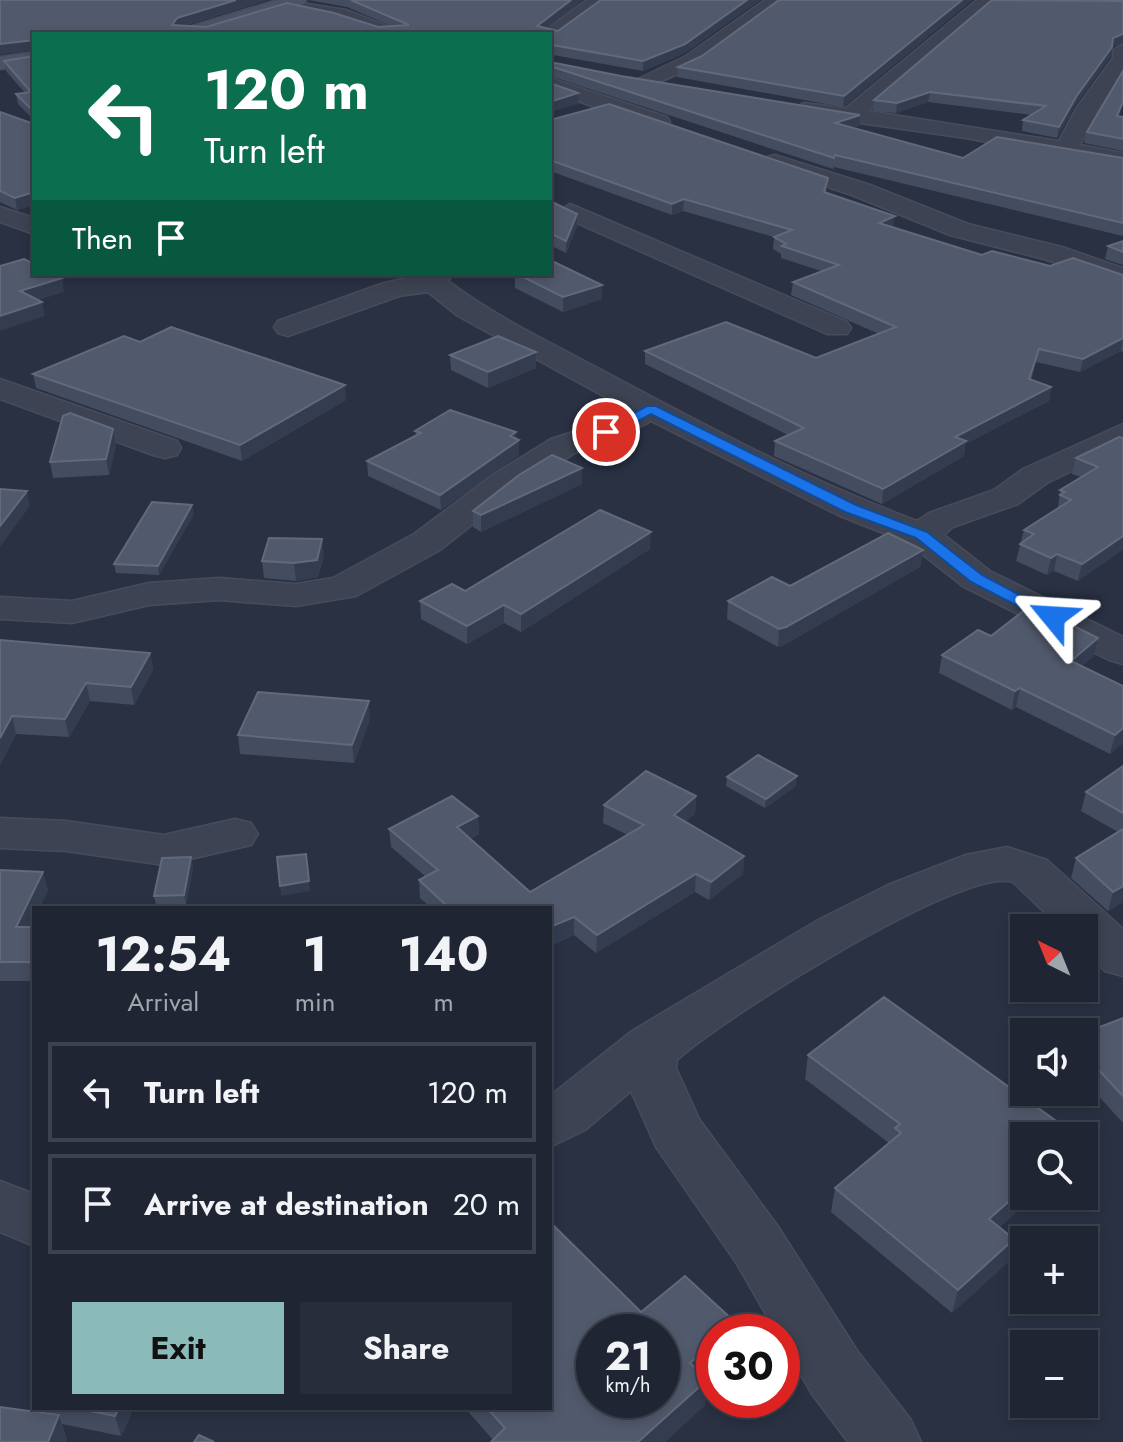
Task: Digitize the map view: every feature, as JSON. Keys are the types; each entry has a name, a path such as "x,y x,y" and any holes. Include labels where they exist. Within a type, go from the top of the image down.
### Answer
{"main road":[{"path":"193,32 293,2"},
{"path":"0,63 32,58"}],"street":[{"path":"552,32 599,0"},
{"path":"644,81 693,60 777,0"},
{"path":"848,117 988,0"},
{"path":"293,2 392,32"},
{"path":"1067,148 1087,109 1123,58 1123,50"},
{"path":"555,71 608,105 688,132"},
{"path":"617,76 688,88"},
{"path":"776,104 1067,148 1123,160"},
{"path":"579,113 608,105"},
{"path":"760,156 861,190 959,230 1053,253 1123,277"},
{"path":"552,193 574,203 560,215 837,328"},
{"path":"0,214 32,225"},
{"path":"288,327 394,289 437,278 468,310 651,409 850,508 921,535 977,579 1123,652"},
{"path":"0,388 165,448"},
{"path":"0,608 72,612 149,594 219,589 296,595 343,588 427,542 506,481 563,446 606,432 651,409"},
{"path":"921,535 941,520 1006,497 1035,476 1123,434"},
{"path":"0,833 66,836 164,850 235,834"},
{"path":"552,1124 576,1109 642,1049 669,1036 760,976 837,931 905,897 983,866 1007,863 1030,871 1123,958"},
{"path":"669,1036 651,1052 649,1068 676,1131 758,1246 835,1373 888,1442"},
{"path":"0,1205 32,1220"}],"building":[{"path":"0,0 236,0 177,18 172,25 206,27 287,3 378,27 409,25 351,0 571,0 537,26 558,31 601,0 747,0 685,44 643,61 552,45 552,32 32,32 32,40 0,44"},
{"path":"779,0 962,0 844,96 678,67 702,56"},
{"path":"992,0 1123,1 1123,34 1113,38 1112,47 1059,127 1023,120 1046,106 930,92 897,103 874,100"},
{"path":"32,56 32,110 16,94 31,92 4,61"},
{"path":"552,62 860,115 835,123 963,158 997,137 1123,158 1123,223 835,155 834,158 552,67"},
{"path":"1123,71 1123,102 1117,116 1123,117 1123,139 1087,132"},
{"path":"552,84 578,93 552,101"},
{"path":"609,104 828,178 824,192 895,216 879,223 982,255 992,251 1050,266 1073,258 1123,275 1123,338 1083,359 1039,349 1029,379 1051,387 955,437 966,441 883,489 775,441 804,428 645,351 726,322 816,358 896,327 793,282 839,265 782,246 786,244 774,237 792,230 684,199 672,204 552,161 552,119"},
{"path":"0,112 32,123 32,193 15,198 0,191"},
{"path":"552,202 577,214 566,241 552,234"},
{"path":"1123,241 1123,252 1108,246"},
{"path":"24,259 32,263 32,276 62,278 20,291 42,302 0,316 0,266"},
{"path":"552,262 602,285 563,297 521,276 552,276"},
{"path":"171,327 345,385 240,445 33,374 124,336 140,342"},
{"path":"498,336 536,352 488,372 450,355"},
{"path":"450,410 516,432 510,436 519,440 440,495 367,461 421,433 415,431"},
{"path":"70,413 113,429 106,459 50,462 63,416"},
{"path":"1119,437 1123,438 1123,536 1082,564 1057,554 1051,558 1020,544 1034,534 1024,530 1071,500 1060,495 1065,492 1060,490 1098,467 1076,458"},
{"path":"552,455 582,468 481,515 473,511 519,475"},
{"path":"0,489 27,491 0,526"},
{"path":"152,502 192,505 158,566 114,564"},
{"path":"600,510 651,532 521,614 504,605 467,626 420,601 452,584 465,591"},
{"path":"888,533 923,550 786,627 779,629 728,601 772,577 790,586"},
{"path":"269,538 322,539 317,560 294,563 262,561"},
{"path":"1031,605 1098,638 1071,661 1123,686 1123,728 1115,735 1020,688 1015,691 942,655 978,630 991,636"},
{"path":"0,640 150,653 131,687 86,683 65,719 12,716 0,738"},
{"path":"258,692 369,701 352,745 238,735"},
{"path":"758,755 797,776 766,799 727,777"},
{"path":"1123,766 1123,813 1086,792"},
{"path":"646,771 696,796 674,815 744,856 711,882 696,874 597,935 574,917 552,926 552,906 447,906 419,880 438,870 389,829 452,796 478,816 457,827 530,892 644,825 604,805"},
{"path":"1123,829 1123,886 1113,892 1076,858"},
{"path":"306,854 309,881 280,886 277,857"},
{"path":"191,857 184,895 154,896 162,858"},
{"path":"0,870 43,872 16,927 32,927 32,962 0,962"},
{"path":"884,997 1010,1088 1010,1106 1035,1106 1058,1122 1010,1122 1010,1200 989,1219 1010,1236 1010,1243 958,1290 835,1188 901,1133 895,1128 900,1124 808,1055"},
{"path":"1123,1018 1123,1096 1098,1069 1098,1028"},
{"path":"552,1224 641,1312 685,1276 726,1314 696,1314 696,1358 690,1363 696,1369 696,1390 680,1404 680,1314 576,1314 576,1418 665,1418 638,1442 491,1442 505,1428 489,1410 552,1410"},
{"path":"0,1407 59,1415 48,1442 0,1442"},
{"path":"86,1410 118,1410 115,1416"},
{"path":"199,1435 214,1442 194,1442"}],"route":[{"path":"606,432 651,409 850,508 921,535 977,579 1053,617"}]}
